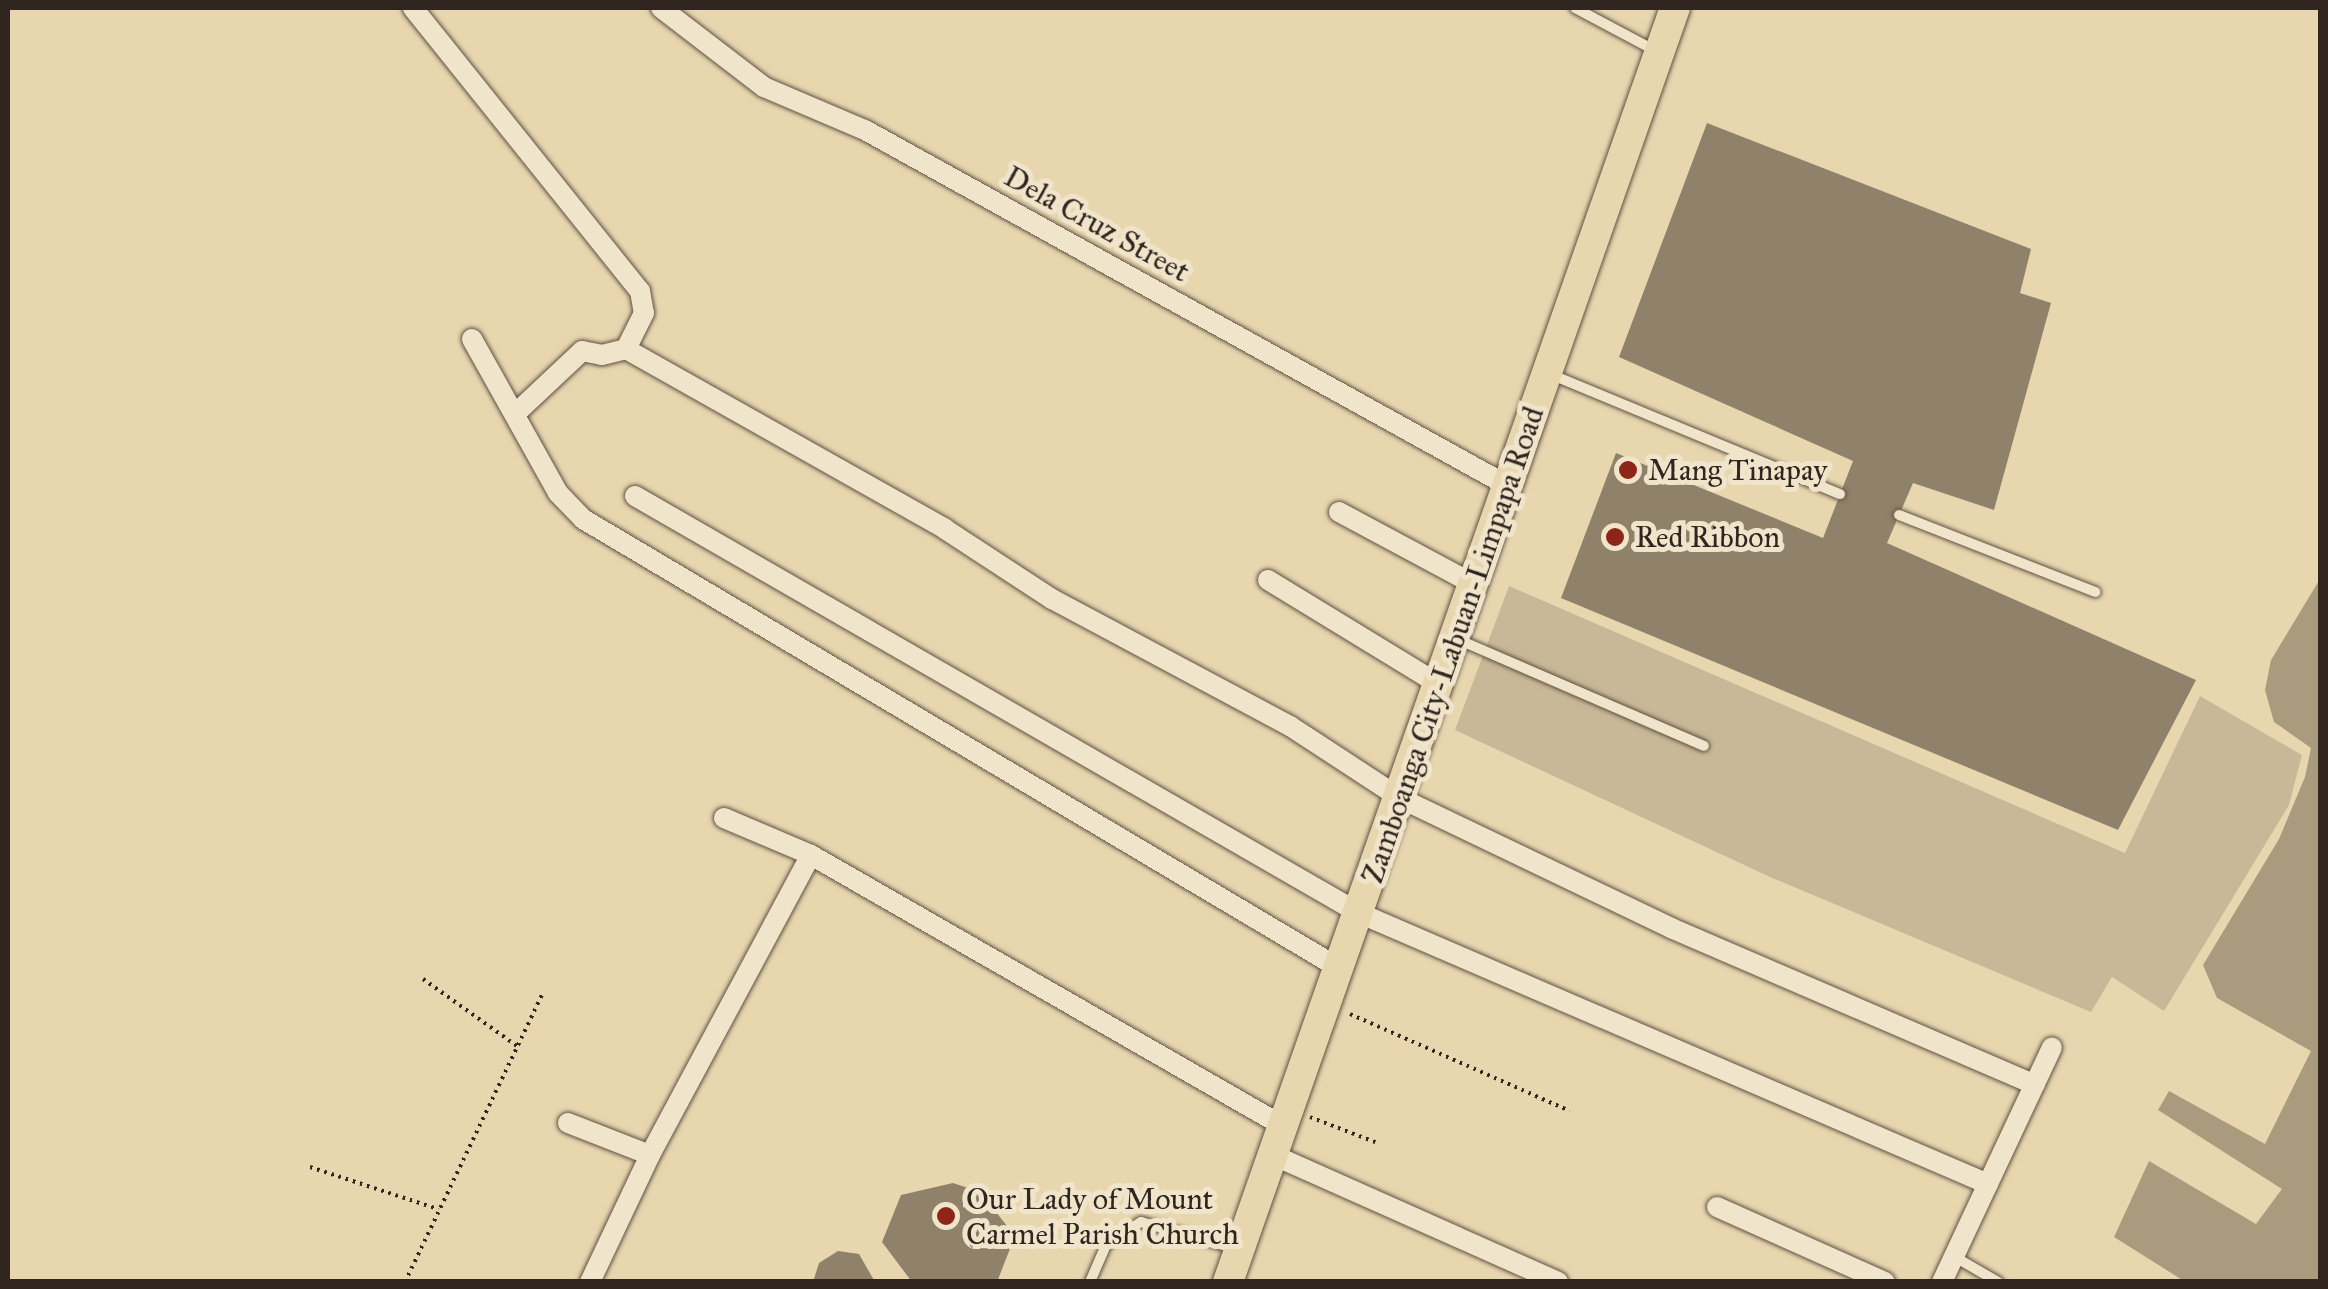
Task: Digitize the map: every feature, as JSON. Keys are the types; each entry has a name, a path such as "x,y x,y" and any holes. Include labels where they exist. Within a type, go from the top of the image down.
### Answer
{"main road":[{"name":"Zamboanga City-Labuan-Limpapa Road","path":"1228,1282 1476,585 1675,8"}],"street":[{"path":"413,8 640,291 644,313 626,349"},
{"name":"Dela Cruz Street","path":"661,8 764,88 865,130 1510,487"},
{"path":"472,339 558,492 583,519 1340,968"},
{"path":"515,414 582,351 602,355 626,349 945,529 1052,599 1290,726 1400,798 1670,928 2035,1084"},
{"path":"634,496 1359,913 1988,1184"},
{"path":"1339,512 1476,585"},
{"path":"1268,580 1440,685"},
{"path":"724,818 812,855 1286,1118"},
{"path":"590,1282 650,1155 812,855"},
{"path":"1942,1282 2052,1047"},
{"path":"568,1123 650,1155"},
{"path":"1273,1154 1558,1282"},
{"path":"1717,1207 1886,1282"}],"lane":[{"path":"1575,8 1659,53"},
{"path":"1549,374 1840,494"},
{"path":"1899,515 2095,592"},
{"path":"1456,639 1704,746"},
{"path":"1090,1282 1106,1245 1141,1222 1240,1249"},
{"path":"1955,1257 1998,1282"}],"path":[{"path":"422,979 517,1046"},
{"path":"405,1282 543,992"},
{"path":"1327,1004 1570,1111"},
{"path":"1286,1118 1376,1142"},
{"path":"310,1166 438,1209"}],"shaded area":[{"path":"2320,579 2320,1281 2184,1281 2114,1237 2149,1161 2256,1224 2282,1189 2158,1110 2169,1091 2265,1144 2311,1051 2217,998 2203,965 2279,839 2305,777 2311,748 2274,722 2265,690 2271,660"},
{"path":"1509,586 2125,853 2200,696 2302,755 2289,805 2164,1011 2112,977 2091,1012 1770,877 1455,730"}],"building":[{"path":"1707,123 2031,249 2020,293 2051,303 1994,510 1913,483 1887,543 2196,680 2118,830 1561,598 1616,453 1823,538 1853,461 1619,357"},
{"name":"Our Lady of Mount Carmel Parish Church","path":"953,1183 980,1192 1015,1236 997,1282 912,1282 882,1242 901,1195"},
{"path":"838,1251 859,1254 875,1282 813,1282 819,1263"}],"place":[{"name":"Mang Tinapay","path":"1628,470"},
{"name":"Red Ribbon","path":"1615,537"},
{"name":"Our Lady of Mount Carmel Parish Church","path":"946,1216"}]}
